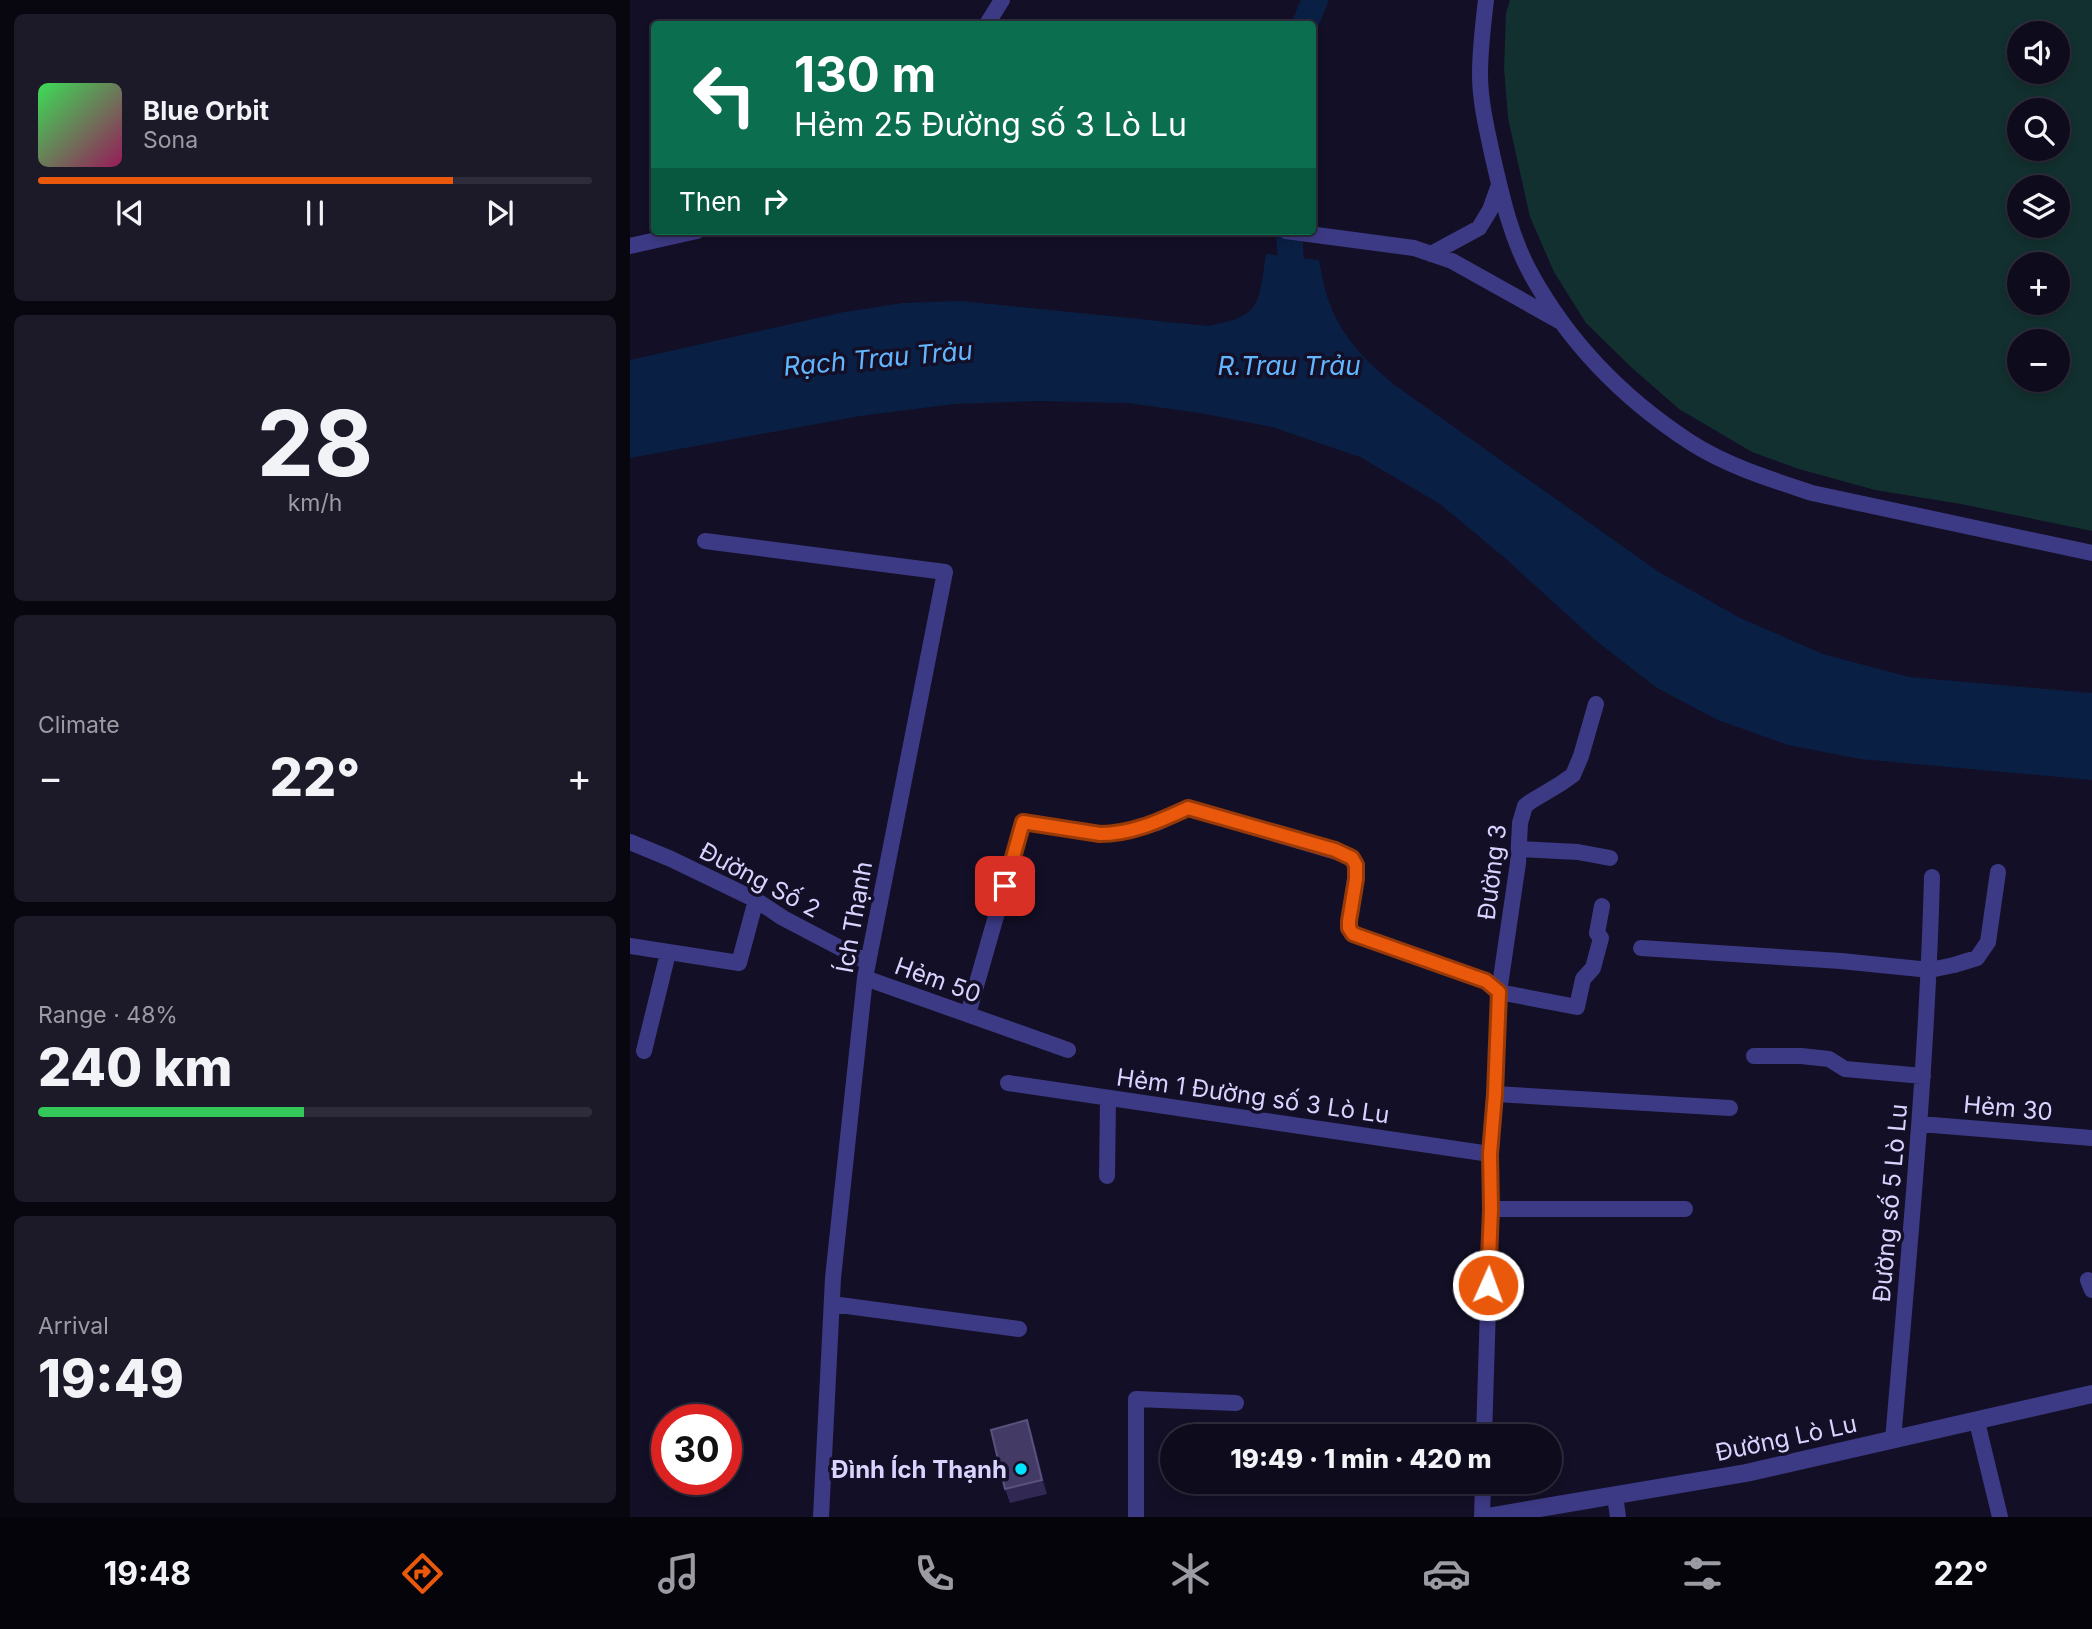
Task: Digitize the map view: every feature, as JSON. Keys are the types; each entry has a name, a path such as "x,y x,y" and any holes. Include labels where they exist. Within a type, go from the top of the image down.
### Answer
{"street":[{"path":"989,21 1002,0"},
{"path":"1486,0 1480,76 1483,114 1499,185 1515,236 1530,272 1563,323 1614,384 1691,443 1730,464 1812,493 2092,553"},
{"path":"1431,254 1479,228 1490,210 1499,185"},
{"path":"1316,234 1414,248 1452,261 1563,323"},
{"path":"630,246 679,235"},
{"name":"Ích Thạnh","path":"705,541 945,572 866,970 832,1304 821,1517"},
{"name":"Đường 3","path":"1484,1424 1491,1209 1490,1154 1499,992 1520,849 1520,823 1525,806 1573,775 1596,704"},
{"path":"968,1014 1023,822 1110,834 1157,822 1188,808 1350,856 1356,865 1349,921 1353,934 1486,981 1499,992 1577,1007 1583,979 1593,968 1601,938 1597,933 1602,906"},
{"name":"Đường Số 2","path":"630,842 756,900 866,970"},
{"path":"1520,849 1552,849 1610,858"},
{"path":"1641,948 1842,961 1930,970 1973,960 1986,947 1990,936 1998,872"},
{"name":"Đường số 5 Lò Lu","path":"1893,1440 1920,1124 1930,970 1932,877"},
{"path":"630,946 739,964 756,900"},
{"path":"644,1051 668,953"},
{"name":"Hẻm 50","path":"866,970 996,1026 1068,1050"},
{"path":"1754,1056 1829,1059 1845,1069 1923,1076"},
{"name":"Hẻm 1 Đường số 3 Lò Lu","path":"1009,1083 1490,1154"},
{"path":"1495,1094 1730,1108"},
{"path":"1107,1176 1108,1098"},
{"name":"Hẻm 30","path":"1920,1124 2092,1138"},
{"path":"1491,1209 1685,1209"},
{"path":"832,1304 1019,1329"},
{"name":"Đường Lò Lu","path":"1485,1517 1523,1514 1746,1473 2092,1394"},
{"path":"1136,1517 1136,1399 1236,1403"},
{"path":"1977,1422 2000,1517"},
{"path":"1484,1494 1485,1517"},
{"path":"1615,1496 1618,1517"}],"green space":[{"path":"1510,0 2092,0 2092,531 1961,504 1875,490 1799,469 1752,452 1679,409 1586,323 1554,272 1530,217 1508,118 1504,68 1506,13"}],"water":[{"name":"R.Trau Trảu","path":"1266,254 1319,260 1328,299 1341,328 1366,359 1396,386 1659,572 1740,618 1823,654 1909,677 2092,693 2092,780 1860,759 1788,745 1718,720 1657,688 1595,640 1506,559 1440,504 1360,457 1272,427 1127,403 1039,401 954,404 860,416 630,458 630,360 844,312 903,303 961,301 1208,326 1239,318 1255,305"}],"building":[{"name":"Đình Ích Thạnh","path":"1027,1420 1042,1480 1005,1489 991,1430"}],"waterway":[{"path":"1306,21 1315,0"},
{"path":"1289,235 1293,292"}],"place":[{"name":"Đình Ích Thạnh","path":"1021,1469"}],"route":[{"path":"1005,886 1023,822 1110,834 1171,818 1188,808 1335,850 1352,858 1356,865 1356,879 1349,928 1353,934 1486,981 1499,992 1490,1154 1488,1285"}],"water label":[{"name":"Rạch Trau Trảu","path":"878,358"}]}
